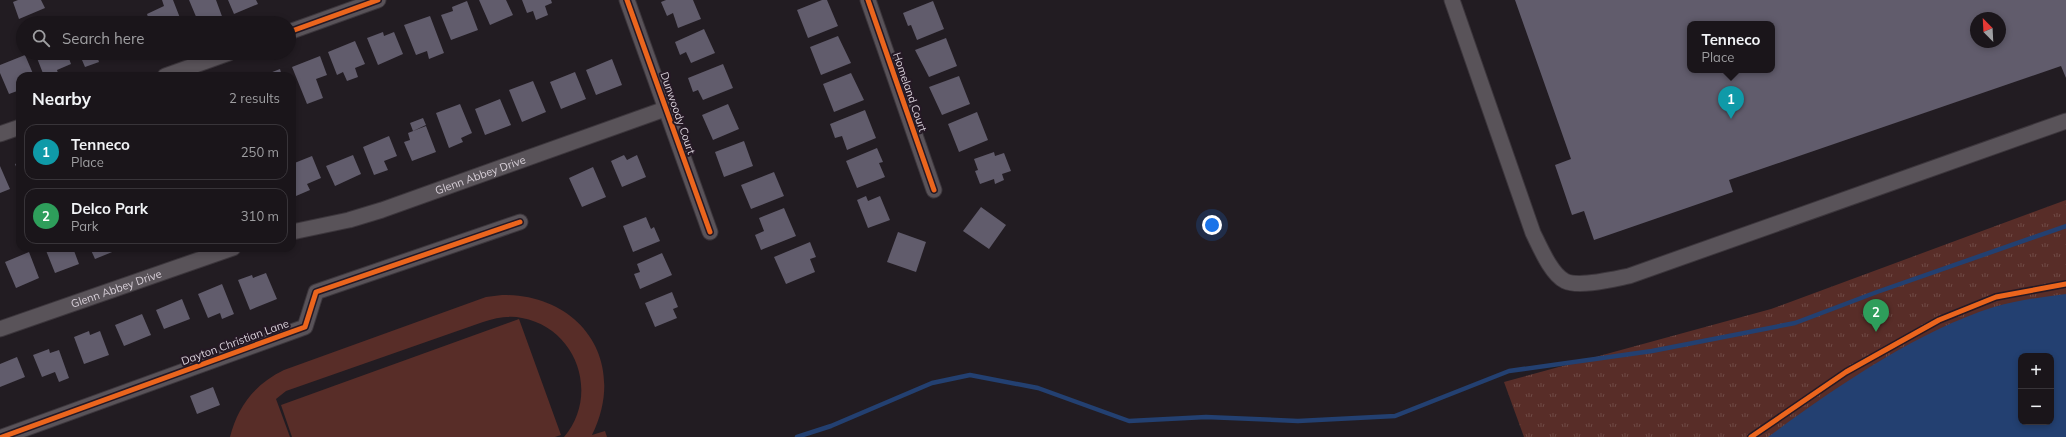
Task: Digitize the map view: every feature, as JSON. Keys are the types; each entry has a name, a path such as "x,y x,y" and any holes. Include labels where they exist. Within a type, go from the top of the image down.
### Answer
{"street":[{"path":"296,29 378,0"},
{"name":"Dunwoody Court","path":"627,0 710,232"},
{"name":"Homeland Court","path":"868,0 934,190"},
{"path":"1452,0 1533,233 1550,265 1565,281 1588,284 1630,276 2066,122"},
{"path":"176,72 210,60"},
{"name":"Glenn Abbey Drive","path":"296,231 349,220 382,210 665,109"},
{"path":"0,134 16,128"},
{"name":"Dayton Christian Lane","path":"2,437 305,327 316,292 520,222"},
{"name":"Glenn Abbey Drive","path":"0,329 221,252"}],"green space":[{"path":"2066,200 2066,437 1524,437 1504,382 1771,309"},
{"path":"502,295 530,298 554,306 575,320 590,337 600,358 604,382 602,408 592,435 605,431 607,437 564,437 575,420 580,402 581,384 577,366 569,349 557,335 541,324 522,318 507,317 483,322 286,391 276,399 290,437 230,437 238,415 249,397 264,382 284,370 486,297"},
{"path":"519,319 561,435 555,437 292,437 281,405"}],"water":[{"path":"2066,294 2066,437 1768,437 1848,381 1906,346 1965,318 1994,307"}],"building":[{"path":"18,0 41,0 45,8 26,16 18,16 13,2"},
{"path":"162,0 173,0 179,16 148,16 147,14 164,6"},
{"path":"189,0 216,0 222,16 205,16 196,16"},
{"path":"228,0 256,0 258,4 234,14"},
{"path":"479,0 506,0 513,15 490,25"},
{"path":"522,0 551,0 552,3 545,6 548,15 536,20 533,11 527,13"},
{"path":"666,0 693,0 701,19 678,28 673,13 667,16 661,2"},
{"path":"822,0 827,0 838,26 808,38 797,10"},
{"path":"1515,0 2066,0 2066,78 2061,66 1729,180 1733,192 1594,240 1584,211 1572,215 1555,165 1571,159"},
{"path":"467,1 478,30 451,40 441,15 453,11 452,7"},
{"path":"933,1 944,29 917,40 911,25 908,26 903,13"},
{"path":"430,16 444,53 429,59 427,51 416,55 404,25"},
{"path":"704,29 715,53 691,63 686,52 680,55 675,42"},
{"path":"383,32 384,36 394,32 403,54 378,65 367,38"},
{"path":"838,36 851,63 821,75 810,47"},
{"path":"946,38 957,66 929,77 915,50"},
{"path":"355,41 365,64 355,68 358,77 347,81 343,72 337,75 328,52"},
{"path":"320,56 327,75 316,79 323,98 307,104 296,77 296,72 294,72 292,67"},
{"path":"16,59 16,60 27,60 32,72 16,72 16,91 9,94 0,73 0,65"},
{"path":"612,59 622,85 596,95 586,70"},
{"path":"38,60 70,60 71,64 57,70 58,72 42,72"},
{"path":"82,60 98,60 99,62 85,67"},
{"path":"723,64 733,88 703,100 698,90 693,92 688,78"},
{"path":"280,69 281,72 272,72"},
{"path":"575,72 586,99 561,109 550,82"},
{"path":"851,73 864,100 834,112 823,84"},
{"path":"959,76 970,104 942,115 929,87"},
{"path":"533,81 546,112 522,122 509,90"},
{"path":"500,99 511,125 485,135 475,109"},
{"path":"460,104 472,133 461,138 463,142 449,148 436,113"},
{"path":"728,104 739,129 713,140 702,115"},
{"path":"865,110 876,138 847,150 842,136 835,138 830,124"},
{"path":"977,112 988,140 959,152 948,124"},
{"path":"423,118 426,125 413,131 410,123"},
{"path":"426,126 436,152 412,161 404,142 410,140 408,133"},
{"path":"389,136 397,156 384,161 388,170 374,175 363,147"},
{"path":"744,141 753,166 724,177 715,152"},
{"path":"877,148 883,162 879,163 885,177 857,188 846,161"},
{"path":"994,152 995,156 1004,153 1011,171 1002,174 1004,180 995,184 994,179 980,184 975,171 978,170 974,159"},
{"path":"353,155 361,174 335,186 326,166"},
{"path":"624,155 627,160 637,155 646,177 622,187 611,161"},
{"path":"312,156 321,178 307,184 310,190 296,196 296,162"},
{"path":"0,166 10,189 0,193"},
{"path":"593,167 606,197 582,207 569,178"},
{"path":"774,172 784,196 751,209 741,185"},
{"path":"866,196 868,201 880,196 890,220 868,228 857,200"},
{"path":"981,207 1006,225 989,249 963,231"},
{"path":"784,208 796,236 761,250 755,235 764,231 759,218"},
{"path":"646,217 651,229 654,227 660,241 633,252 623,226"},
{"path":"898,232 926,242 916,272 887,262"},
{"path":"810,242 816,257 810,259 815,272 786,284 774,257"},
{"path":"29,252 39,278 16,288 5,262"},
{"path":"47,252 74,252 79,264 55,273"},
{"path":"92,252 112,252 95,259"},
{"path":"662,253 672,275 640,289 634,274 640,272 637,264"},
{"path":"266,273 277,299 250,310 238,280 252,275 253,278"},
{"path":"222,284 234,314 222,319 220,313 208,318 198,294"},
{"path":"672,292 678,307 673,309 677,318 655,327 645,303"},
{"path":"182,299 190,319 164,329 156,310"},
{"path":"142,314 151,335 124,346 115,325"},
{"path":"89,331 90,335 100,331 109,355 84,364 74,337"},
{"path":"49,349 50,353 59,350 69,378 59,382 55,372 42,377 33,355"},
{"path":"17,357 25,377 0,387 0,364"},
{"path":"213,387 220,405 197,414 190,396"}],"waterway":[{"path":"797,437 831,426 932,383 970,375 1038,388 1129,421 1206,417 1298,421 1395,416 1509,371 1652,351 1795,323 1877,292 2066,226"}],"cycle path":[{"path":"296,29 378,0"},
{"path":"627,0 710,232"},
{"path":"868,0 934,190"},
{"path":"2,437 305,327 316,292 520,222"},
{"path":"1751,437 1846,372 1939,320 1996,297 2066,284"}],"place":[{"name":"Tenneco","path":"1731,119"},
{"name":"Delco Park","path":"1876,332"}]}
